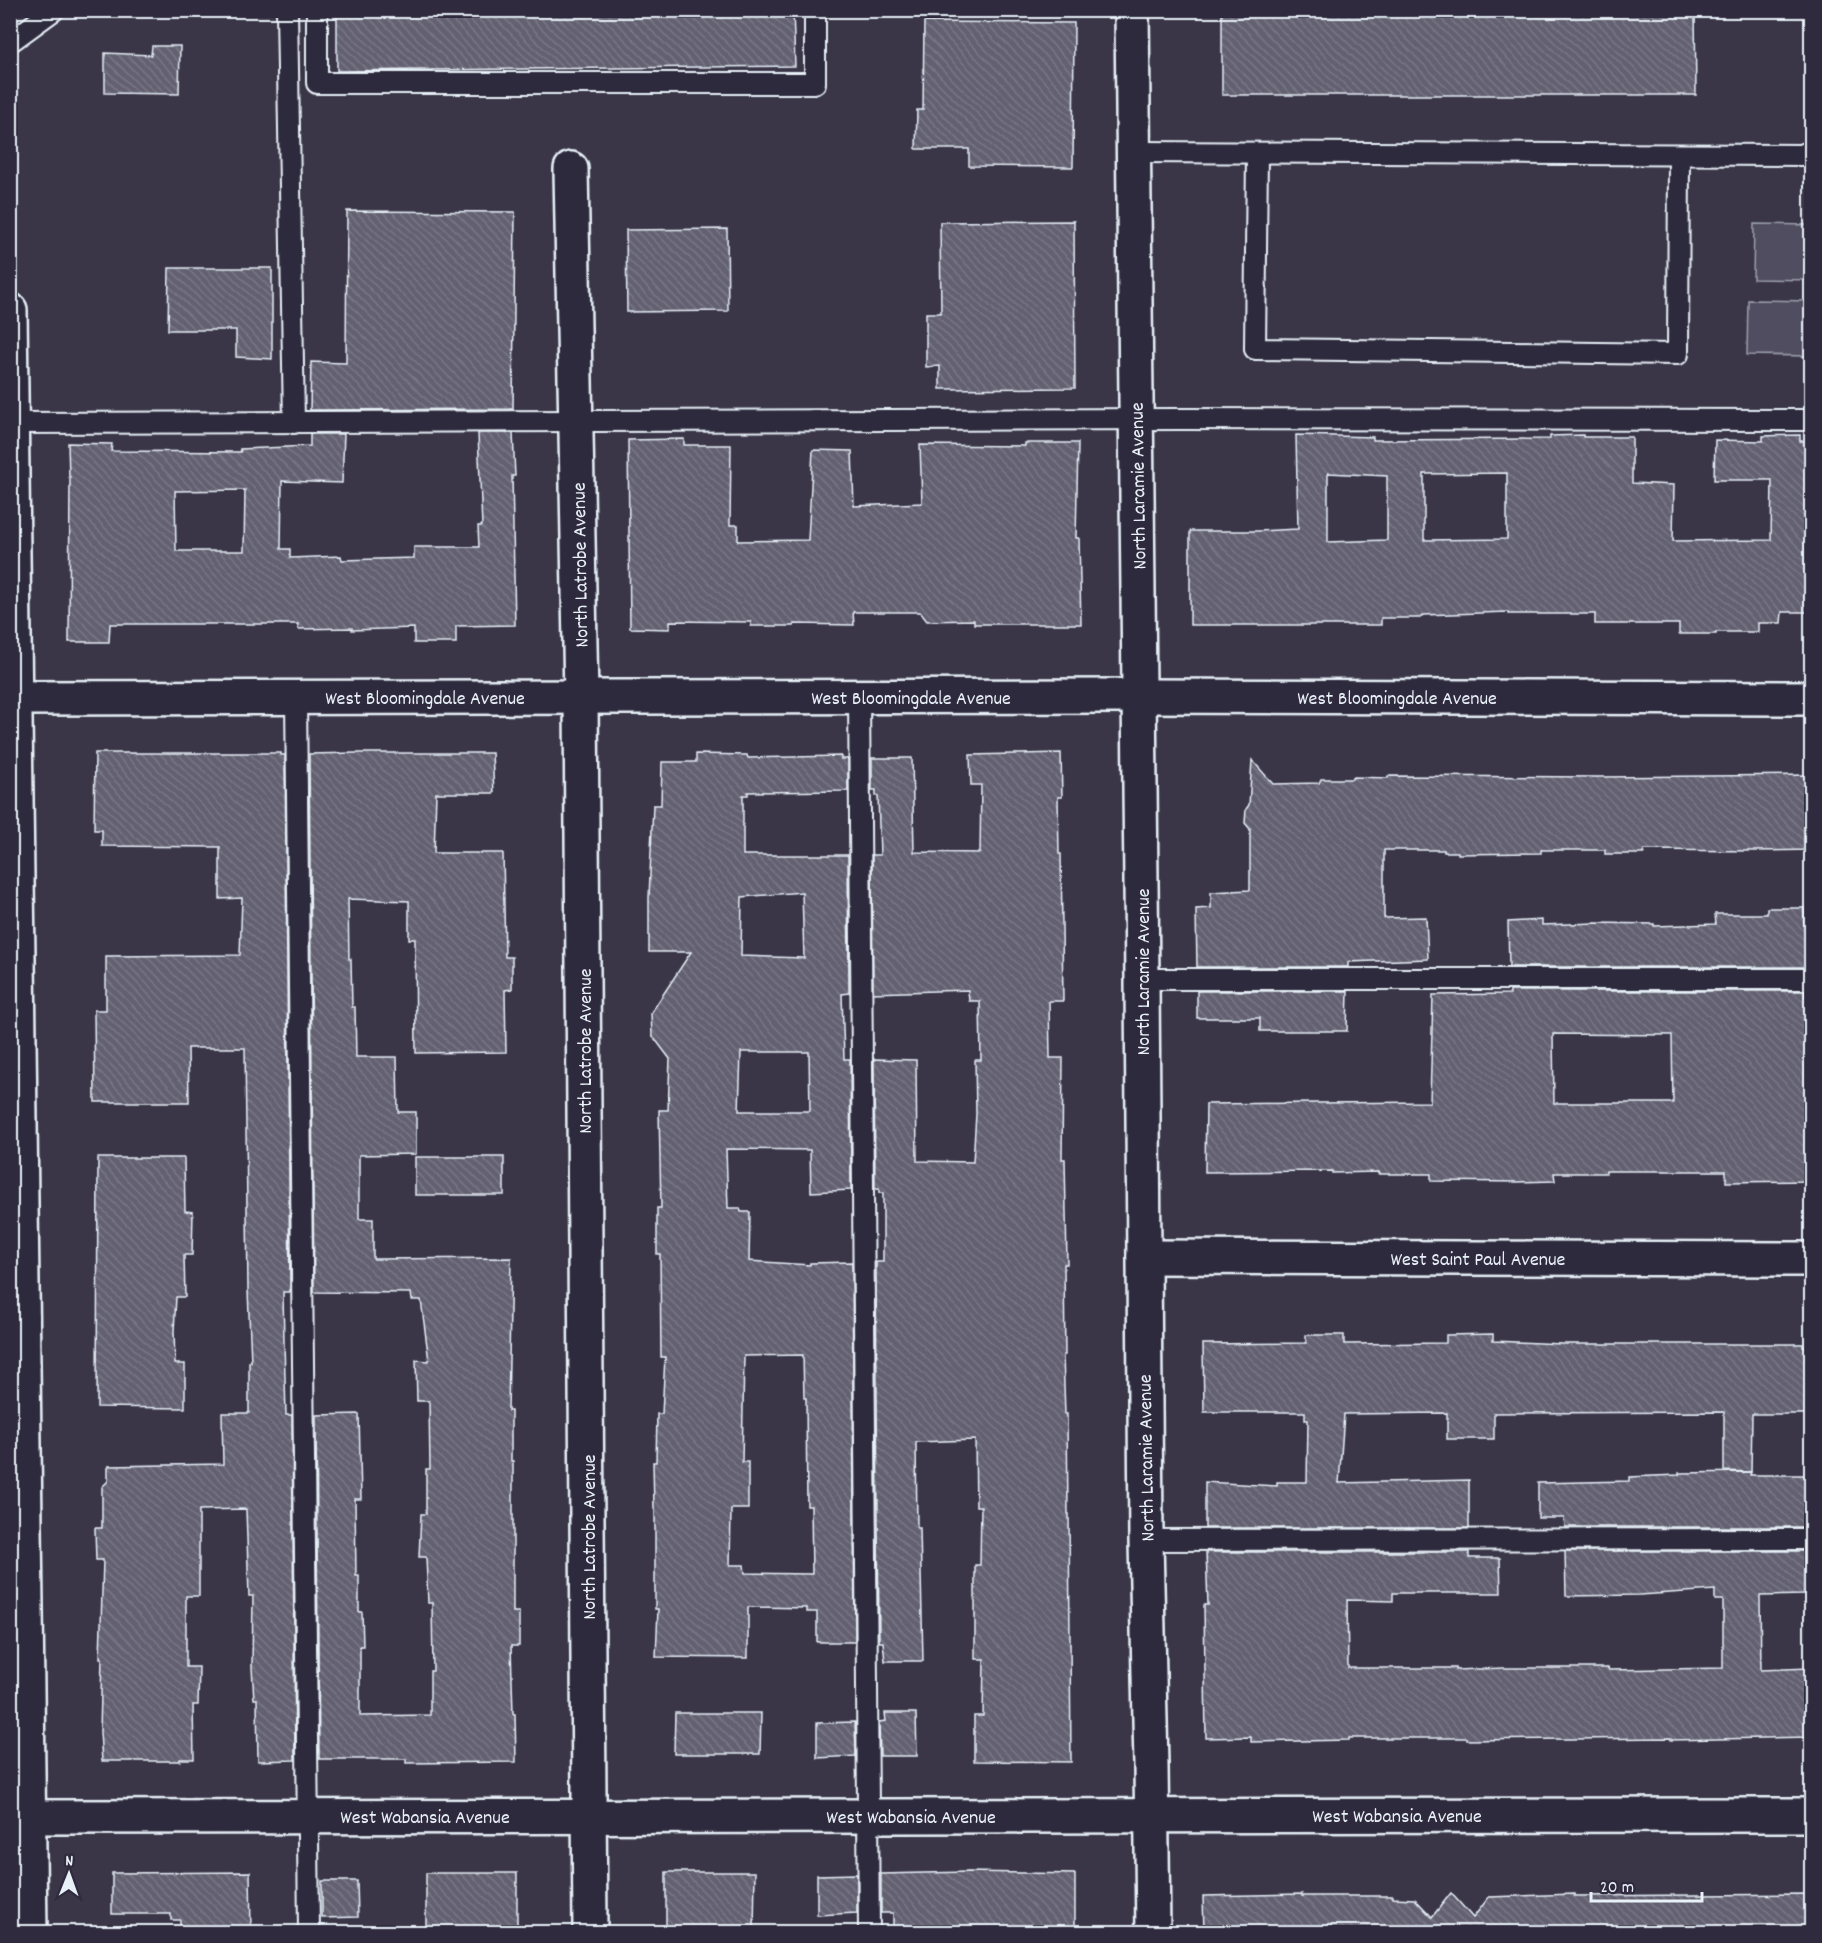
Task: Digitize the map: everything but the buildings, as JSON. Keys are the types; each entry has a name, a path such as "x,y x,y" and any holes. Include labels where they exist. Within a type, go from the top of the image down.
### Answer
{"street":[{"name":"North Laramie Avenue","path":"1132,10 1146,1540 1153,1932"},
{"name":"North Latrobe Avenue","path":"571,169 581,697 591,1932"},
{"path":"10,310 20,1817 30,1932"},
{"name":"West Bloomingdale Avenue","path":"13,698 1139,696 1812,698"},
{"name":"West Saint Paul Avenue","path":"1144,1257 1812,1259"},
{"name":"West Wabansia Avenue","path":"20,1817 1812,1815"}],"lane":[{"path":"10,42 54,10"},
{"path":"287,10 294,423"},
{"path":"317,10 317,83 815,83 815,10"},
{"path":"1134,152 1800,155 1812,151"},
{"path":"1257,153 1256,349 1678,354 1679,155"},
{"path":"11,423 1812,420"},
{"path":"859,696 869,1932"},
{"path":"296,698 309,1932"},
{"path":"1142,979 1812,979"},
{"path":"1146,1540 1812,1539"}],"shaded area":[{"path":"1754,224 1811,225 1811,280 1753,279"},
{"path":"1748,300 1811,301 1811,356 1747,355"}]}
